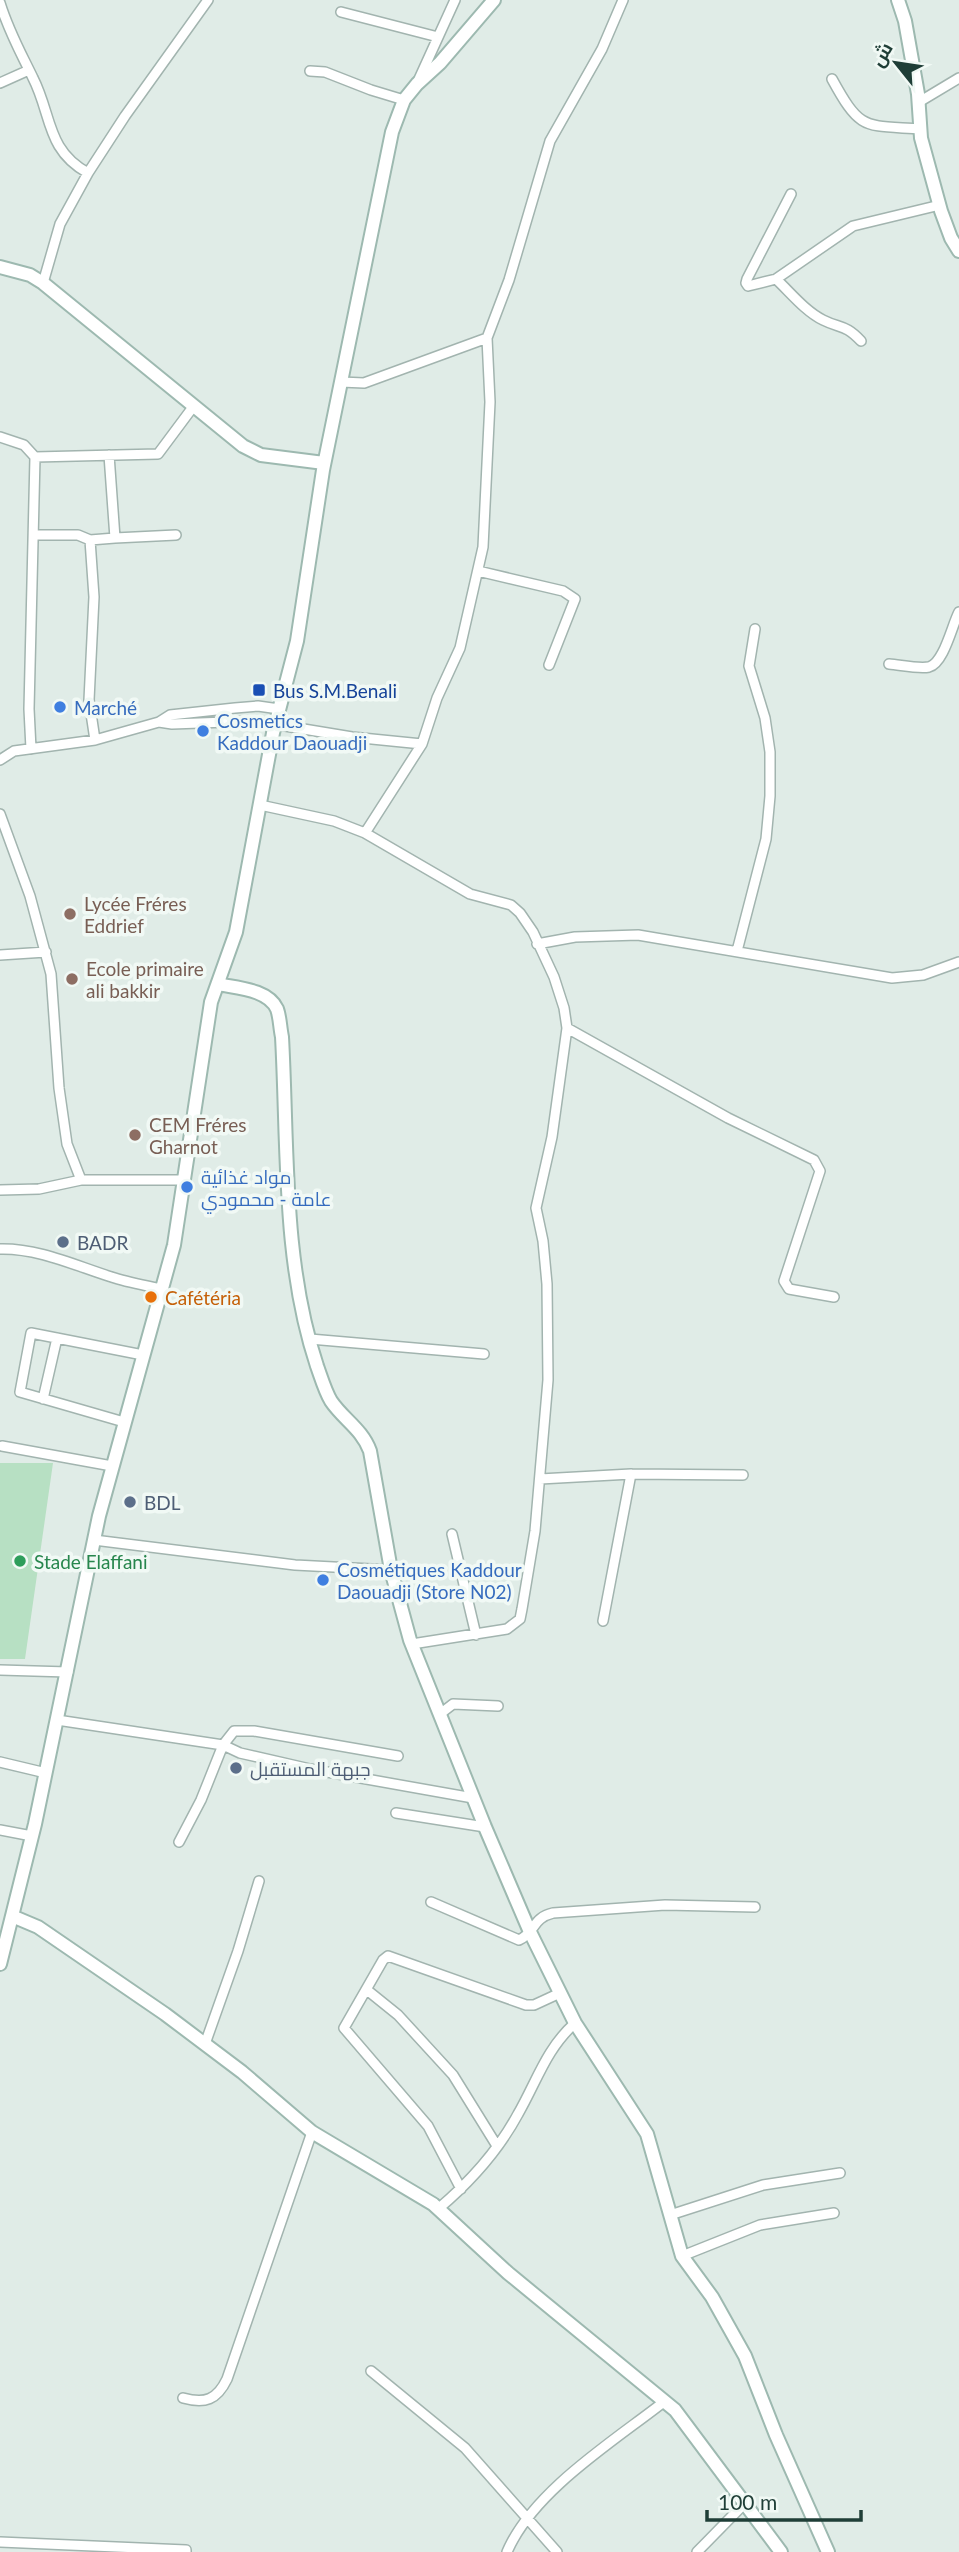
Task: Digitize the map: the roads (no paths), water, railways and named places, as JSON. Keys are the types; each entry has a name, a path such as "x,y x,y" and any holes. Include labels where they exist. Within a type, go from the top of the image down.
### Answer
{"main road":[{"path":"0,1964 2,1945 12,1916 46,1773 94,1540 174,1245 211,1002 236,932 275,724 297,641 324,463 392,132 404,100 494,0"},
{"path":"898,0 905,21 919,102 921,138 951,238 959,251"},
{"path":"0,267 30,275 43,283 234,440 261,455 324,463"},
{"path":"218,984 260,994 269,999 277,1009 282,1037 295,1263 310,1339 317,1367 332,1402 366,1438 391,1570 412,1644 530,1932 575,2023 647,2134 682,2256 712,2297 745,2356 776,2435 828,2552"},
{"path":"12,1916 38,1927 205,2044 243,2072 312,2132 438,2209 508,2273 675,2410 781,2552"}],"street":[{"path":"43,283 60,224 88,173 145,86 208,0"},
{"path":"417,84 455,0"},
{"path":"365,833 422,744 437,698 460,648 484,547 490,402 487,338 509,280 550,141 602,49 623,0"},
{"path":"0,4 11,37 34,80 61,151 72,164 88,173"},
{"path":"341,12 438,37"},
{"path":"0,83 29,70"},
{"path":"310,71 325,72 404,100"},
{"path":"919,102 959,78"},
{"path":"832,79 847,106 868,126 921,129"},
{"path":"791,194 746,283 748,286 776,279 853,226 940,205"},
{"path":"776,279 813,314 824,321 850,329 861,341"},
{"path":"341,382 364,383 487,338"},
{"path":"36,457 158,454 193,407"},
{"path":"0,438 24,445 36,457 29,709 31,749"},
{"path":"109,455 115,538"},
{"path":"34,535 78,535 90,540 176,536"},
{"path":"90,540 94,597 89,700 95,740"},
{"path":"478,571 563,591 575,599 549,665"},
{"path":"889,664 929,667 936,663 942,656 959,612"},
{"path":"737,951 766,839 770,796 770,752 765,718 749,666 755,629"},
{"path":"0,760 14,751 95,740 159,722 170,715 258,706 279,709"},
{"path":"159,722 172,724 255,721 352,737 422,744"},
{"path":"260,805 334,821 365,833 470,894 497,899 511,905 533,932 554,977 564,1008 567,1028 552,1137 536,1208 543,1241 549,1340 546,1429 535,1531 520,1619 507,1629 412,1644"},
{"path":"0,814 30,896 51,974 59,1088 67,1144 81,1180"},
{"path":"537,944 575,937 638,935 892,978 923,975 959,962"},
{"path":"0,955 46,952"},
{"path":"567,1028 729,1118 814,1160 820,1171 783,1280 789,1289 834,1297"},
{"path":"0,1190 39,1189 81,1180 183,1180"},
{"path":"0,1249 11,1248 54,1257 118,1279 162,1289"},
{"path":"124,1422 20,1392 30,1333 143,1355"},
{"path":"43,1399 57,1338"},
{"path":"310,1339 484,1354"},
{"path":"2,1446 112,1466"},
{"path":"540,1479 631,1474 743,1475"},
{"path":"603,1622 631,1474"},
{"path":"452,1534 476,1634"},
{"path":"94,1540 295,1565 391,1570"},
{"path":"0,1670 68,1672"},
{"path":"440,1714 453,1703 498,1706"},
{"path":"57,1720 223,1745 240,1753 310,1769 473,1798"},
{"path":"179,1842 201,1800 223,1745 230,1735 241,1729 398,1756"},
{"path":"0,1762 46,1773"},
{"path":"396,1813 485,1827"},
{"path":"0,1830 32,1836"},
{"path":"205,2044 259,1881"},
{"path":"431,1902 513,1939 524,1939 540,1917 554,1913 665,1905 755,1907"},
{"path":"461,2189 428,2126 344,2028 383,1960 388,1956 526,2005 534,2005 560,1993"},
{"path":"367,1990 398,2015 453,2074 497,2146"},
{"path":"438,2209 461,2189 497,2146 518,2115 557,2039 575,2023"},
{"path":"183,2398 198,2402 212,2399 227,2379 312,2132"},
{"path":"670,2215 763,2185 841,2174"},
{"path":"682,2256 760,2225 834,2213"},
{"path":"372,2371 465,2448 557,2552"},
{"path":"507,2552 528,2519 564,2479 665,2402"},
{"path":"696,2552 745,2503"},
{"path":"0,2542 187,2552"}],"place":[{"name":"Bus S.M.Benali","path":"259,690"},
{"name":"Marché","path":"60,707"},
{"name":"Cosmetics Kaddour Daouadji","path":"203,731"},
{"name":"Lycée Fréres Eddrief","path":"70,914"},
{"name":"Ecole primaire ali bakkir","path":"72,979"},
{"name":"CEM Fréres Gharnot","path":"135,1135"},
{"name":"مواد غذائية عامة - محمودي","path":"187,1187"},
{"name":"BADR","path":"63,1242"},
{"name":"Cafétéria","path":"151,1297"},
{"name":"BDL","path":"130,1502"},
{"name":"Stade Elaffani","path":"20,1561"},
{"name":"Cosmétiques Kaddour Daouadji (Store N02)","path":"323,1580"},
{"name":"جبهة المستقبل","path":"236,1768"}]}
